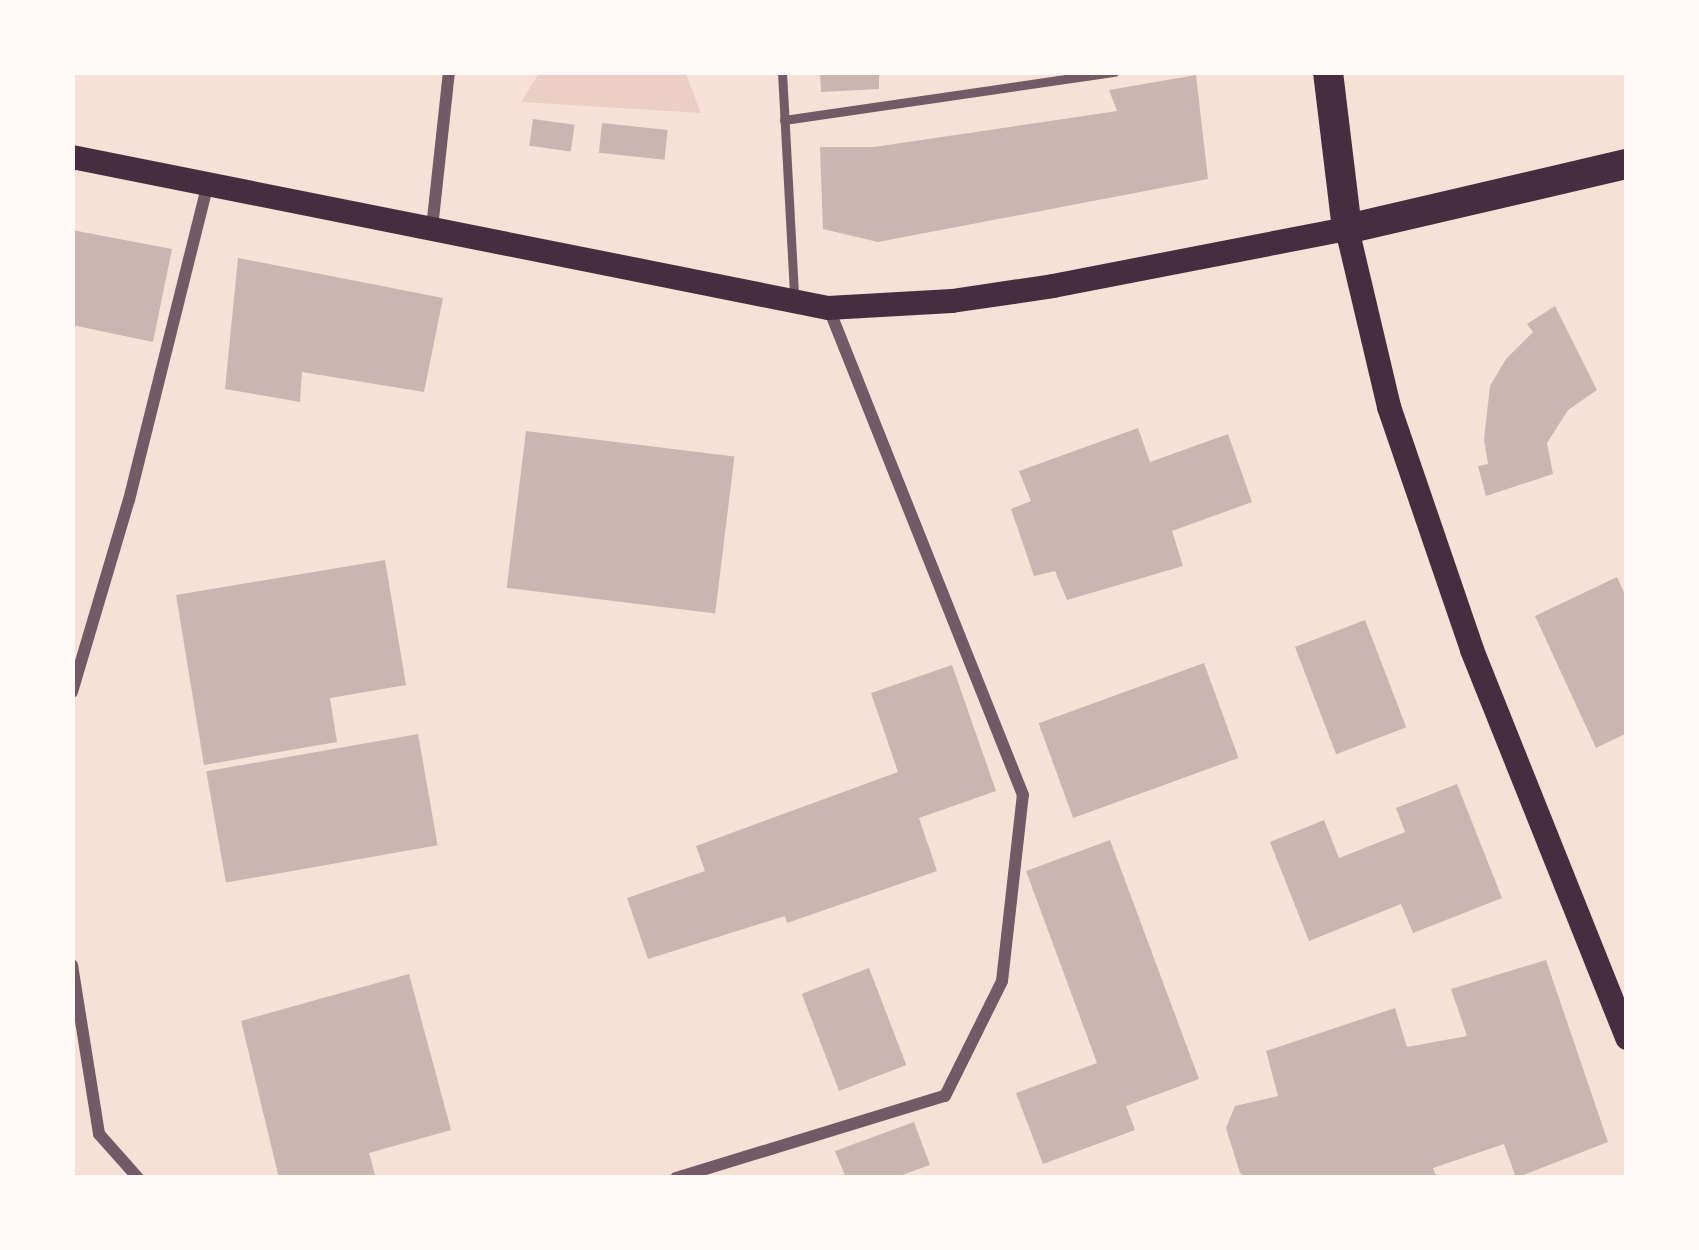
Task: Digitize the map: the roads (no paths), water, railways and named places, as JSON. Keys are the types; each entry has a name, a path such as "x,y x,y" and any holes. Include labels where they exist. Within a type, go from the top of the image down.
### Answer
{"main road":[{"path":"1328,72 1347,229 1389,407 1456,606 1627,1038"},
{"path":"72,157 828,308 992,295 1347,229 1627,164"}],"street":[{"path":"432,230 449,72"},
{"path":"72,692 129,500 208,184"},
{"path":"676,1178 945,1096 1002,981 1023,795 828,308"},
{"path":"72,965 99,1134 138,1178"}],"lane":[{"path":"782,72 794,298"},
{"path":"784,120 1115,72"}]}
